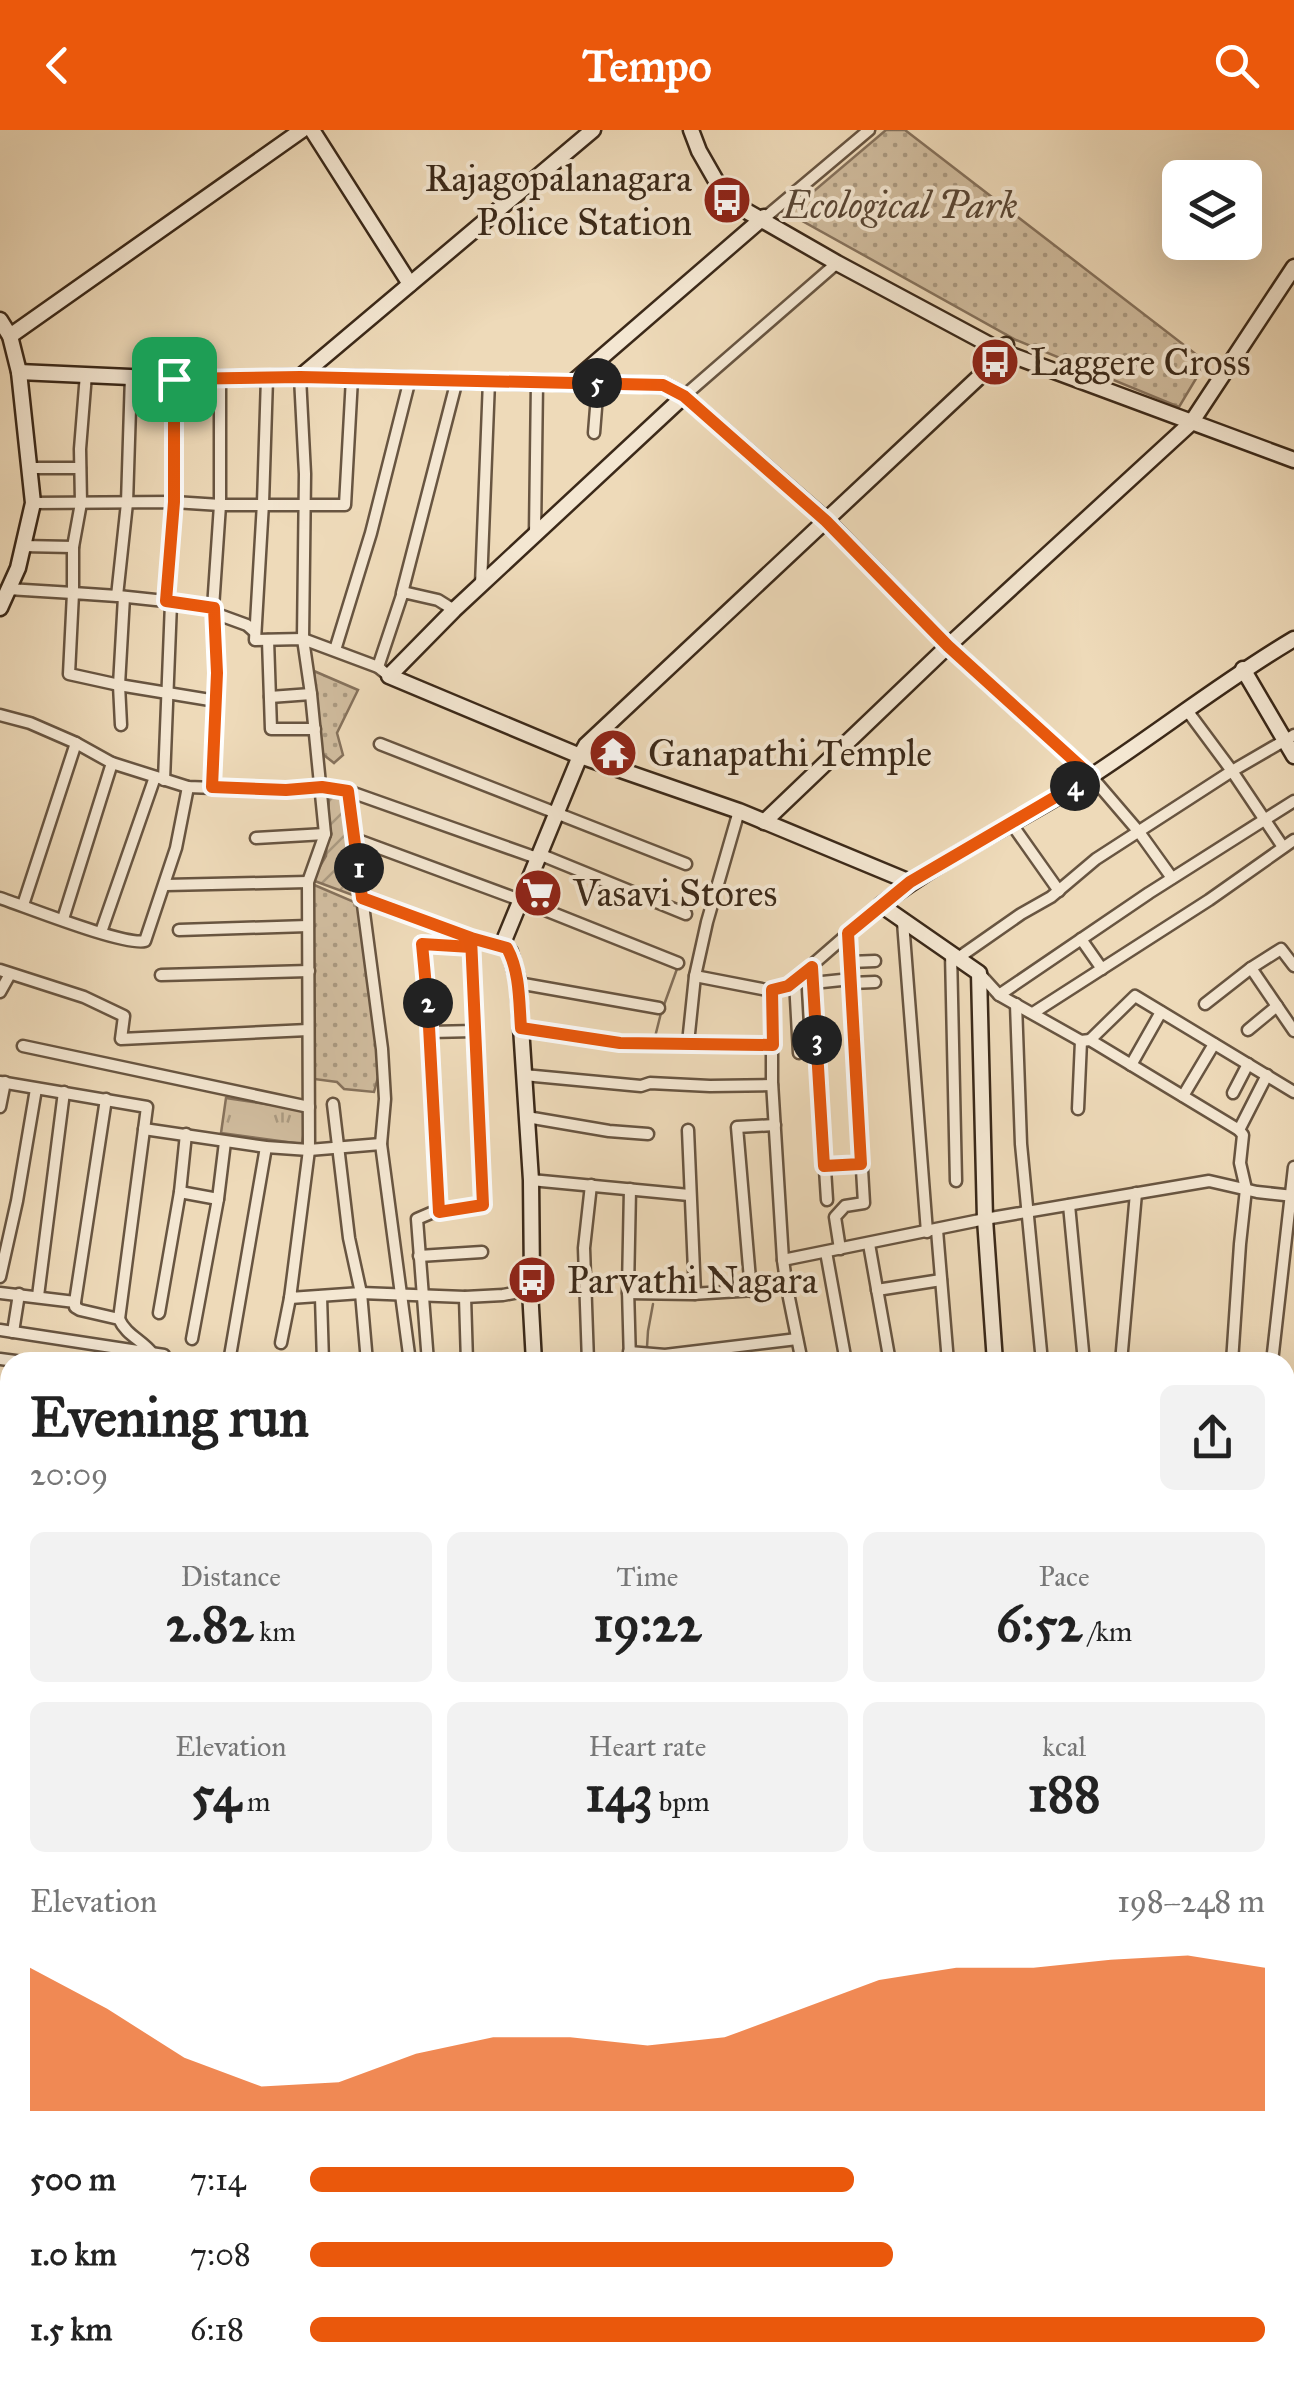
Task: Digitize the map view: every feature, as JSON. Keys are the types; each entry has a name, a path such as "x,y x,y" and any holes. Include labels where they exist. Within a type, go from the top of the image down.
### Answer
{"street":[{"path":"10,336 302,130"},
{"path":"312,130 410,284"},
{"path":"300,377 593,130"},
{"path":"691,130 727,200 1004,348"},
{"path":"701,130 734,195 836,263 1004,348 1294,460"},
{"path":"572,383 868,130"},
{"path":"383,671 836,263"},
{"path":"764,822 1194,420 1294,267"},
{"path":"0,320 10,336 20,372 33,503 18,568 3,599"},
{"path":"533,1352 531,1180 518,983 503,943 580,756 586,745 995,362 1004,348"},
{"path":"20,372 174,379 300,377 663,385 684,396 826,521 948,646 1091,776 1172,878"},
{"path":"86,374 70,674 216,701"},
{"path":"121,726 120,596 131,376"},
{"path":"212,787 220,377"},
{"path":"281,1342 309,1150 308,882 326,834 302,639 304,504 300,377"},
{"path":"267,378 255,640 302,639 335,650 580,756 738,811 910,882"},
{"path":"33,503 342,506 346,502 352,378"},
{"path":"101,932 159,779 167,694 174,379"},
{"path":"335,650 410,379"},
{"path":"383,671 457,380"},
{"path":"481,585 490,381"},
{"path":"535,534 537,382"},
{"path":"594,433 598,384"},
{"path":"1194,420 1294,452"},
{"path":"29,468 80,468"},
{"path":"22,546 74,547"},
{"path":"3,599 73,593 168,602 214,611 256,632"},
{"path":"402,593 438,600 454,610"},
{"path":"694,976 772,990 788,986 910,882 1091,776 1243,669 1294,639"},
{"path":"268,640 271,729 315,730"},
{"path":"1243,669 1290,737 1294,756"},
{"path":"270,697 311,694"},
{"path":"1033,1013 1289,844 1265,820 1186,710"},
{"path":"0,715 30,722 112,763 188,787 322,787 348,791 538,856 686,914"},
{"path":"954,955 1059,891 1096,859 1290,737"},
{"path":"23,905 76,743"},
{"path":"380,744 686,864"},
{"path":"63,919 112,763"},
{"path":"0,898 101,932 146,942 166,885 188,787"},
{"path":"348,791 383,1061 380,1144 409,1352"},
{"path":"1000,994 1294,801"},
{"path":"688,1043 694,976 738,811"},
{"path":"1011,823 1059,891"},
{"path":"256,838 326,834"},
{"path":"355,839 678,964"},
{"path":"166,885 308,882"},
{"path":"362,898 471,942"},
{"path":"881,905 979,973 1000,994 1131,1065 1243,1135 1240,1163 1246,1188 1233,1352"},
{"path":"903,922 947,1352"},
{"path":"179,930 308,926"},
{"path":"840,1250 836,1216 845,1206 864,1203 848,933"},
{"path":"1081,940 1102,969"},
{"path":"1206,1004 1294,940"},
{"path":"427,1352 418,1219 483,1205 471,942"},
{"path":"439,1212 422,944 471,942 507,948"},
{"path":"1281,949 1294,966"},
{"path":"954,955 956,1181"},
{"path":"850,962 875,961"},
{"path":"812,967 827,1200"},
{"path":"1251,968 1294,1030"},
{"path":"161,975 308,970"},
{"path":"0,992 5,972 84,996 124,1016 121,1039 308,1030"},
{"path":"979,973 984,1219 994,1352"},
{"path":"795,980 799,1053"},
{"path":"813,983 876,982"},
{"path":"518,983 659,1008"},
{"path":"772,990 772,1085 784,1260 800,1352"},
{"path":"1078,1109 1086,1041 1134,996 1294,1092"},
{"path":"1016,1004 1021,1144 1041,1352"},
{"path":"1248,1030 1277,1006"},
{"path":"1131,1065 1161,1012"},
{"path":"521,1028 620,1043 773,1045"},
{"path":"430,1032 474,1031"},
{"path":"1183,1096 1214,1044"},
{"path":"23,1046 309,1106"},
{"path":"1233,1093 1248,1064"},
{"path":"524,1076 641,1086 772,1085"},
{"path":"1239,1130 1267,1076"},
{"path":"0,1107 3,1082 147,1106 119,1319 151,1352"},
{"path":"0,1277 18,1201 36,1089"},
{"path":"38,1296 64,1092"},
{"path":"106,1100 75,1302 80,1310 119,1319"},
{"path":"332,1104 366,1352"},
{"path":"527,1117 648,1134"},
{"path":"751,1291 736,1127 775,1126"},
{"path":"144,1130 266,1148 309,1150 380,1144"},
{"path":"688,1130 695,1294"},
{"path":"159,1313 186,1134"},
{"path":"192,1339 226,1142"},
{"path":"231,1352 266,1148"},
{"path":"824,1166 861,1164"},
{"path":"1273,1352 1294,1168"},
{"path":"531,1180 690,1195"},
{"path":"784,1260 984,1219 1209,1181 1292,1196"},
{"path":"588,1352 584,1248 591,1185"},
{"path":"629,1352 630,1189"},
{"path":"180,1192 218,1199"},
{"path":"1123,1352 1136,1194"},
{"path":"1069,1206 1083,1352"},
{"path":"869,1244 888,1352"},
{"path":"419,1256 482,1252"},
{"path":"826,1252 844,1352"},
{"path":"877,1290 941,1280"},
{"path":"628,1292 695,1294 787,1288"},
{"path":"290,1298 361,1293 466,1297 530,1290"},
{"path":"0,1292 75,1302"},
{"path":"13,1332 19,1294"},
{"path":"321,1297 323,1352"},
{"path":"466,1297 467,1352"},
{"path":"0,1330 145,1352"},
{"path":"682,1352 797,1339"}],"green space":[{"name":"Ecological Park","path":"886,130 905,130 1206,362 1179,407 1016,340 788,213"},
{"path":"314,671 358,690 337,733 343,755 334,763 320,752"},
{"path":"347,796 355,896 312,880 326,856 329,798"},
{"path":"312,884 359,904 381,1066 374,1092 344,1089 337,1082 314,1079"},
{"path":"226,1098 307,1110 302,1144 221,1133"}],"waterway":[{"path":"664,1005 678,966"},
{"path":"655,1037 661,1013"},
{"path":"647,1347 653,1304"}],"place":[{"name":"Rajagopalanagara Police Station","path":"727,200"},
{"name":"Laggere Cross","path":"995,362"},
{"name":"Ganapathi Temple","path":"613,753"},
{"name":"Vasavi Stores","path":"538,893"},
{"name":"Parvathi Nagara","path":"532,1280"}],"route":[{"path":"174,379 174,502 166,601 214,608 217,673 212,787 322,787 348,791 362,898 471,938 483,1205 439,1212 422,944 471,947 471,938 510,952 518,980 521,1028 620,1043 773,1045 772,990 788,986 812,967 824,1166 861,1164 848,933 910,882 1091,776 948,646 826,521 684,396 663,385 300,377 174,379"}]}
